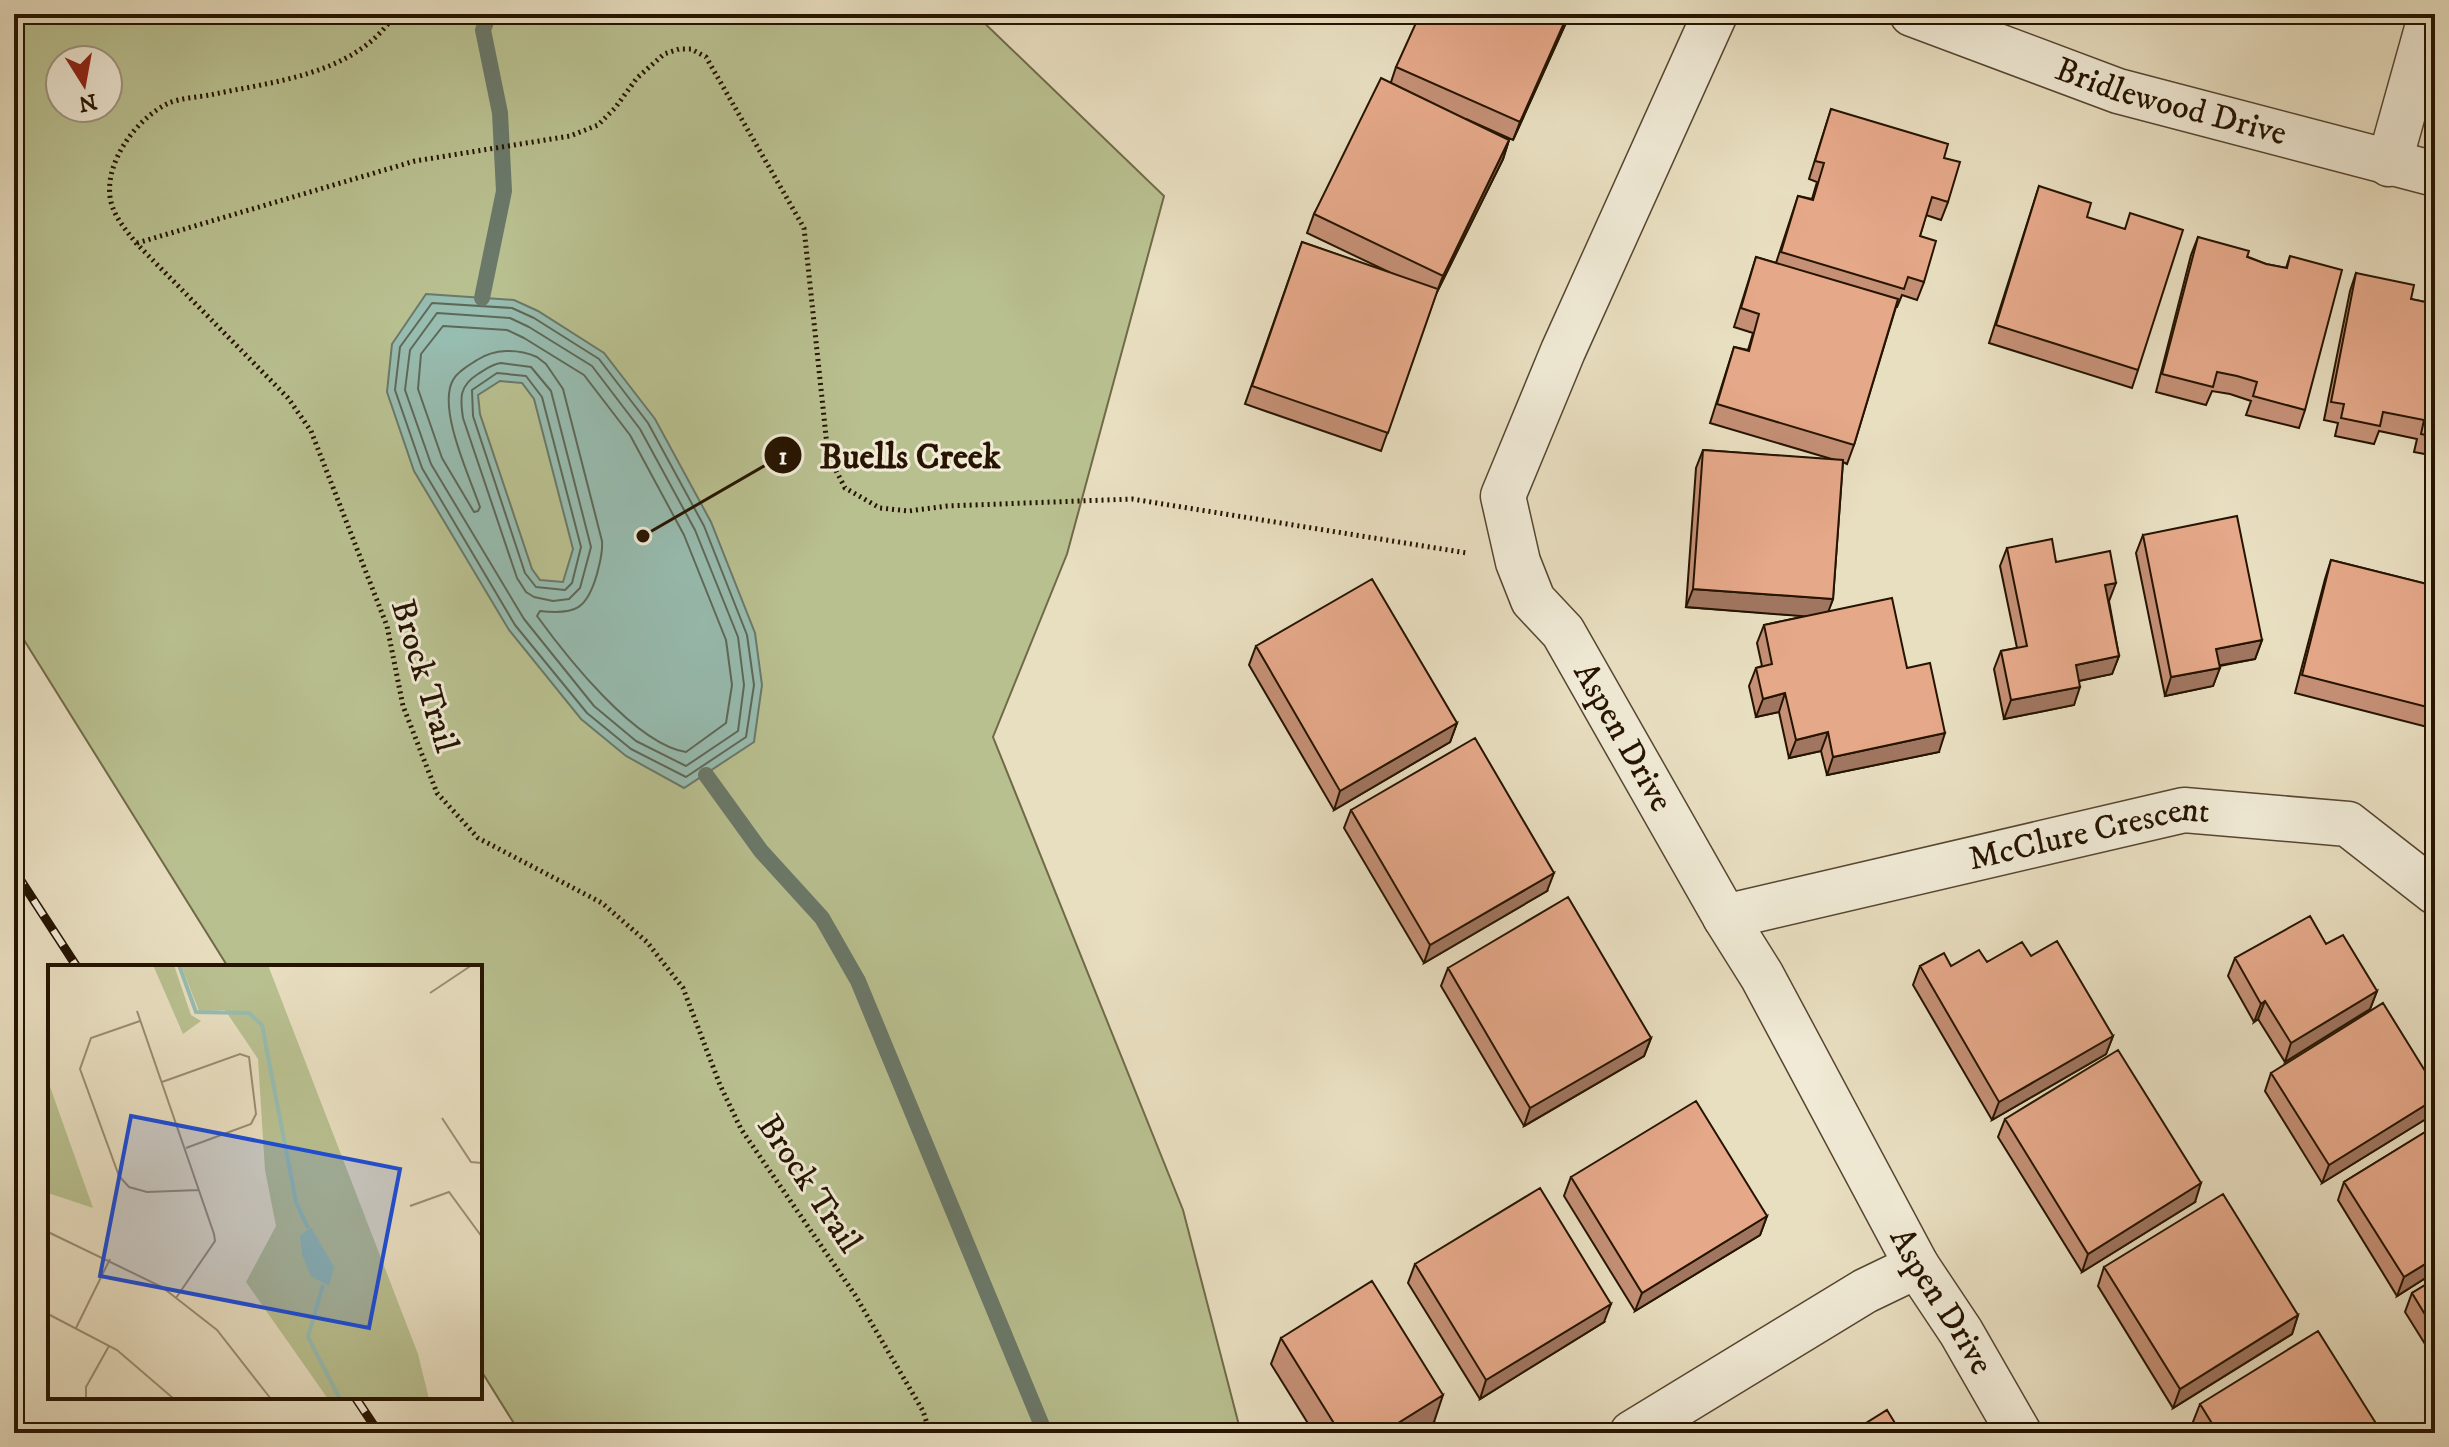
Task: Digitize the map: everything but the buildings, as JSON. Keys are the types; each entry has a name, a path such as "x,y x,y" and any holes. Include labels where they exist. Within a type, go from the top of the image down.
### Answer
{"street":[{"name":"Aspen Drive","path":"1715,14 1570,337 1503,496 1518,562 1533,600 1563,632 1725,917 1762,976 1917,1266 1961,1332 2019,1433"},
{"name":"Bridlewood Drive","path":"1912,14 2118,91 2435,174"},
{"path":"2389,164 2431,14"},
{"name":"McClure Crescent","path":"1725,917 2184,810 2348,824 2435,892"},
{"path":"1632,1433 1865,1291 1917,1266"}],"path":[{"name":"Brock Trail","path":"395,14 372,43 310,74 169,103 139,126 116,154 110,180 110,199 116,217 136,243 288,398 311,431 387,626 403,706 437,793 478,838 602,903 647,942 683,988 720,1085 741,1129 855,1295 923,1411 930,1433"},
{"path":"136,243 415,161 570,136 598,125 637,78 664,54 691,49 706,57 804,228 828,455 845,488 880,508 909,511 947,506 1132,499 1518,562"}],"green space":[{"path":"14,14 975,14 1164,196 1067,554 993,737 1183,1210 1241,1433 520,1433 482,1372 482,965 227,965 14,624"}],"water":[{"path":"426,294 514,300 538,311 604,353 655,419 711,522 755,633 762,685 754,742 684,788 626,756 581,719 509,630 414,471 387,392 392,344","holes":["500,381 522,383 534,399 573,549 563,582 540,580 532,569 480,414 478,395"]}],"waterway":[{"path":"482,298 504,191 500,113 483,30 489,14"},
{"path":"706,775 761,851 822,918 858,981 1045,1433"}],"railway":[{"path":"14,870 76,965"},
{"path":"356,1399 379,1433"}],"place":[{"name":"Buells Creek","path":"643,536"}]}
